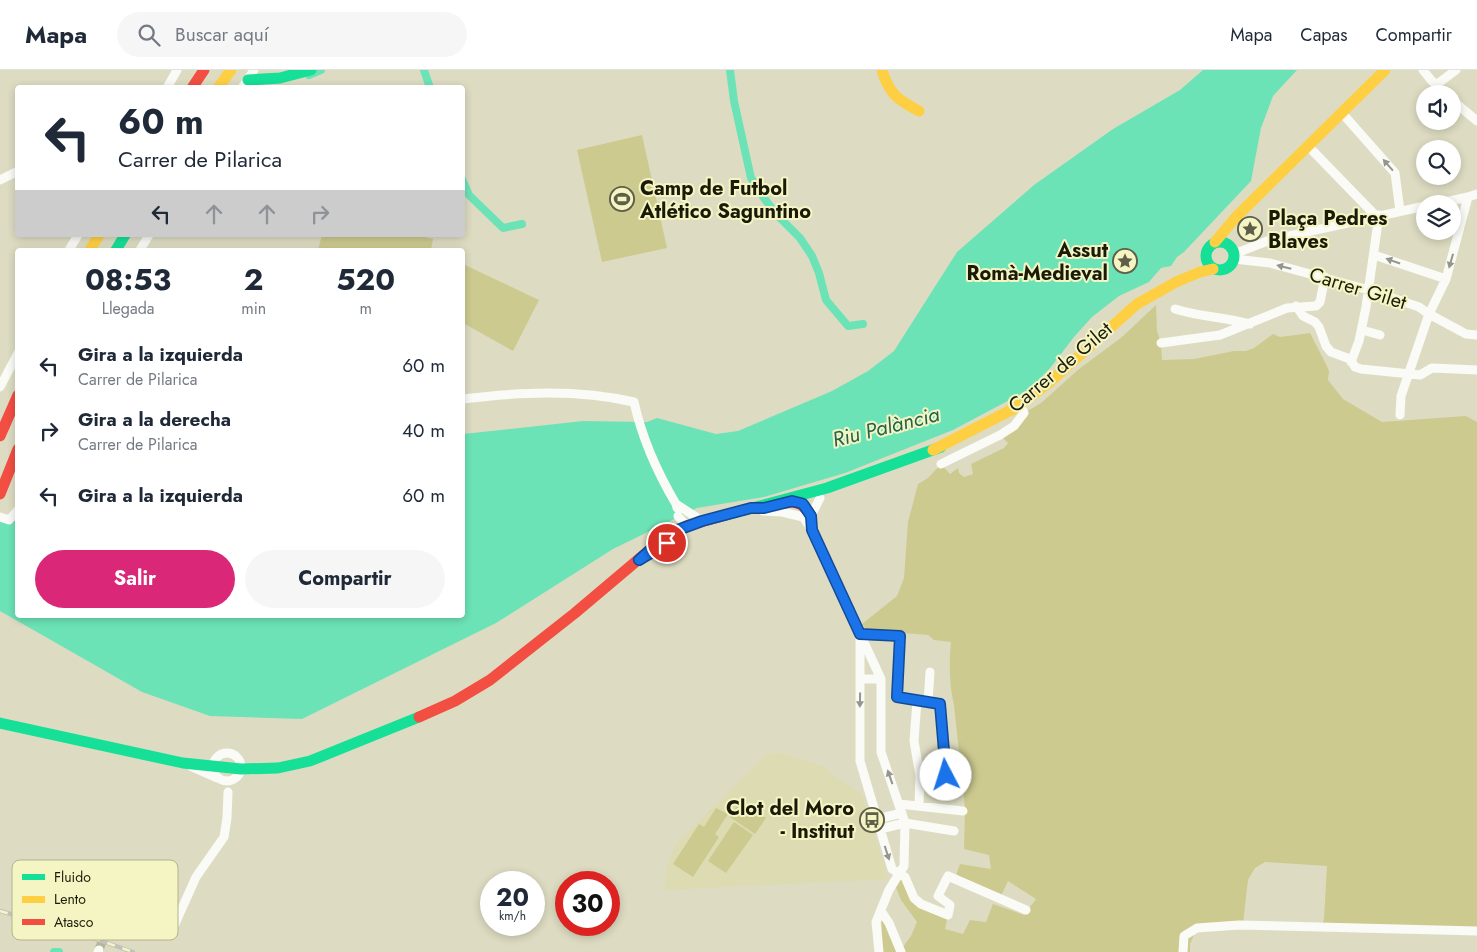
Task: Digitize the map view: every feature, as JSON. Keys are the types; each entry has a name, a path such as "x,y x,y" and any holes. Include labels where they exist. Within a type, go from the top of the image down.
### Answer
{"main road":[{"path":"194,85 204,70"},
{"path":"220,85 231,70"},
{"path":"248,79 263,81 286,78 311,70"},
{"path":"882,70 887,88 901,102 919,111"},
{"path":"1236,217 1232,230 1233,253 1227,268 1213,269 1205,257 1208,248 1236,217 1385,70"},
{"path":"91,248 98,237"},
{"path":"117,248 124,237"},
{"path":"1215,242 1224,242 1233,253"},
{"name":"Carrer de Gilet","path":"1176,282 1205,257"},
{"name":"Carrer de Gilet","path":"639,560 665,537 686,526 751,508 822,493 941,447 1020,404 1051,380 1136,304 1176,282 1213,269"},
{"path":"0,436 15,402"},
{"path":"0,494 15,456"},
{"path":"0,723 182,763 217,775 241,769 278,768 310,761 455,701 490,680 639,560 667,543 704,527 800,503 807,497 822,493"},
{"path":"751,508 764,508 792,501 800,503 807,517"}],"street":[{"path":"169,85 178,70"},
{"path":"1423,70 1436,85 1456,70"},
{"path":"1461,105 1472,111 1477,121"},
{"path":"1342,113 1395,174 1400,211"},
{"path":"1308,146 1377,216 1369,290 1362,330 1352,362"},
{"path":"0,180 15,172"},
{"path":"1400,415 1401,396 1429,314 1446,279 1473,195"},
{"path":"1233,253 1270,240 1416,208"},
{"path":"70,248 77,237"},
{"path":"141,248 148,237"},
{"name":"Carrer Gilet","path":"1233,253 1369,290 1419,307 1466,334 1477,335"},
{"path":"1374,255 1446,279"},
{"path":"1161,343 1220,335 1287,308 1316,306 1320,302 1325,277"},
{"path":"1296,306 1303,316 1315,322 1319,327 1326,346 1331,352 1350,360 1355,367 1420,376 1432,368 1477,370"},
{"path":"1175,309 1201,316 1232,319 1250,324"},
{"path":"1362,330 1380,335"},
{"path":"0,388 15,359"},
{"path":"465,399 540,392 578,393 634,402 638,421 660,478 676,504 678,516 675,531"},
{"path":"940,464 1000,435 1014,426 1024,412 1020,404"},
{"path":"807,517 822,493"},
{"path":"676,504 702,521"},
{"path":"667,543 674,536 684,531 688,518 687,511"},
{"path":"763,511 782,512 807,517"},
{"path":"0,517 9,520 15,513"},
{"path":"678,516 686,526"},
{"path":"686,526 694,526 729,516 743,516"},
{"path":"807,517 881,679 881,752 905,823 904,866 889,890 876,922 879,952"},
{"path":"860,634 900,636 897,697 940,704 946,775 920,776"},
{"path":"860,634 860,761 892,869 905,877 914,898 921,904 948,915 950,906 938,896 948,876 1026,910"},
{"path":"928,702 930,672"},
{"path":"860,679 881,679"},
{"path":"917,701 914,741 920,776 919,806"},
{"path":"178,917 196,877 224,837 228,792 231,781 238,776 241,769"},
{"path":"217,775 231,781"},
{"path":"217,775 228,792"},
{"path":"877,819 900,809 919,806 964,811"},
{"path":"880,829 905,823 954,831"},
{"path":"881,911 901,952"},
{"path":"1183,952 1184,936 1197,928 1239,925 1477,931"}],"shaded area":[{"name":"Camp de Futbol Atlético Saguntino","path":"642,135 667,248 602,262 577,150"},
{"path":"321,237 424,237 433,239 431,248 319,248"},
{"path":"465,265 539,300 513,351 465,324"},
{"path":"1156,305 1157,331 1161,343 1162,360 1194,359 1234,351 1246,351 1254,348 1273,334 1280,337 1310,333 1329,371 1328,380 1343,399 1382,422 1466,416 1477,422 1477,931 1321,928 1324,919 1327,866 1265,862 1255,868 1248,880 1243,923 1197,928 1190,944 1190,952 883,952 881,911 900,951 911,936 917,922 901,900 894,883 899,874 914,899 948,915 945,929 963,934 970,920 986,922 993,904 1024,915 1036,899 1008,881 1001,896 956,875 960,864 991,869 989,855 964,849 965,808 950,682 951,642 934,640 928,635 867,630 862,624 897,596 904,578 908,522 918,484 928,478 941,464 950,474 958,468 959,473 964,477 973,474 971,464 1004,448 1008,443 1000,435 1024,413 1041,403 1079,369 1122,337"},
{"path":"782,753 828,768 830,773 862,794 888,879 665,890 666,871 675,845 767,754"},
{"path":"740,801 766,818 755,834 730,817"},
{"path":"716,808 728,814 715,834 719,837 693,877 673,864 699,824 704,827"},
{"path":"734,822 753,835 726,873 708,861"}],"water":[{"name":"Riu Palància","path":"1203,70 1297,70 1273,96 1261,128 1251,181 1184,252 1177,257 1171,266 1161,268 1149,282 1119,296 1092,317 1051,367 1030,389 953,430 845,473 764,497 697,508 613,549 496,623 302,719 210,716 142,692 0,611 0,520 15,521 15,618 465,618 465,434 583,421 647,422 657,418 716,434 738,431 832,391 868,371 894,351 957,252 1034,185 1113,129 1180,90"}],"waterway":[{"path":"309,75 321,70"},
{"path":"424,70 429,85"},
{"path":"730,70 734,101 751,178 776,214 800,238 812,256 819,273 826,300 848,326 863,324"},
{"path":"465,186 469,195 503,228 522,224"},
{"path":"54,952 59,952"}],"tunnel":[{"path":"99,950 103,940"}],"railway":[{"path":"0,911 12,914"},
{"path":"99,940 133,952"}],"traffic: fast":[{"path":"248,80 280,78 311,70"},
{"path":"117,248 124,237"},
{"path":"1220,242 1230,246 1234,256 1230,266 1220,270 1210,266 1206,256 1210,246 1220,242"},
{"path":"726,515 827,488 941,447"},
{"path":"0,723 183,763 241,769 278,768 310,761 419,717"}],"traffic: slow":[{"path":"220,85 231,70"},
{"path":"882,70 891,91 905,103 919,111"},
{"path":"1215,242 1236,217 1385,70"},
{"path":"91,248 98,237"},
{"path":"933,450 1015,408 1051,381 1137,304 1176,282 1213,269"}],"traffic: jam":[{"path":"194,85 204,70"},
{"path":"0,436 15,402"},
{"path":"0,494 15,456"},
{"path":"786,503 798,503 811,516"},
{"path":"419,717 455,701 490,680 575,613 665,537 686,526 726,515"}],"place":[{"name":"Camp de Futbol Atlético Saguntino","path":"622,199"},
{"name":"Plaça Pedres Blaves","path":"1250,229"},
{"name":"Assut Romà-Medieval","path":"1125,261"},
{"name":"Clot del Moro - Institut","path":"872,820"}],"route":[{"path":"667,543 639,560 665,537 686,526 751,508 764,508 792,501 803,504 811,516 812,530 860,634 900,636 897,697 940,704 946,775"}]}
